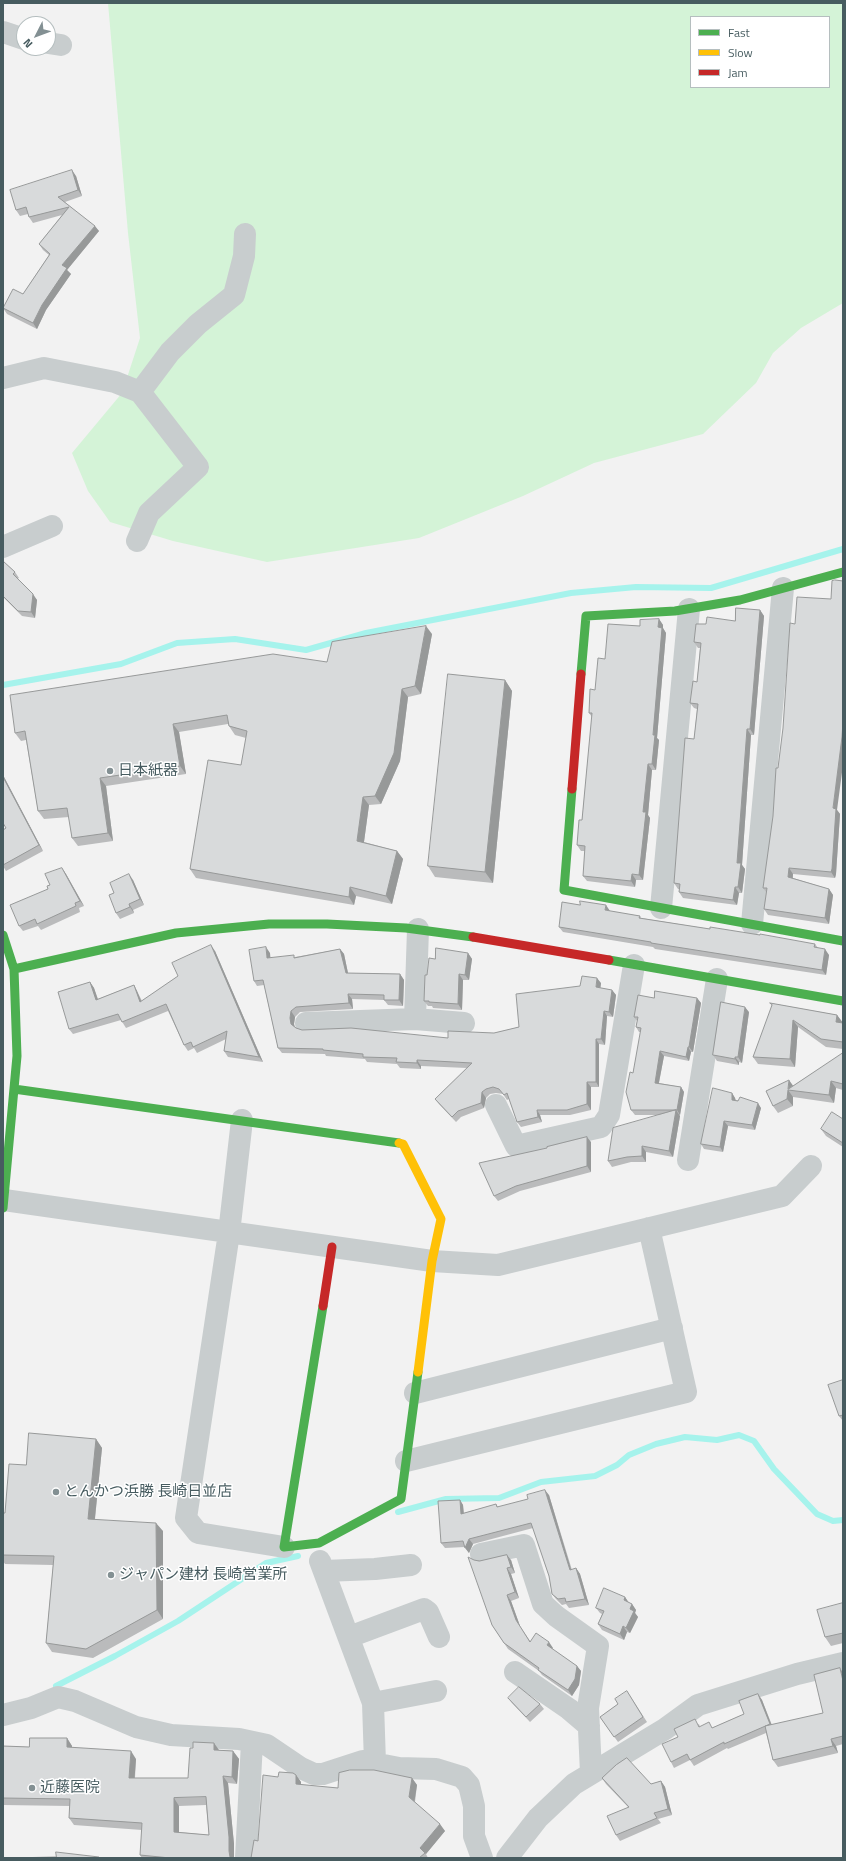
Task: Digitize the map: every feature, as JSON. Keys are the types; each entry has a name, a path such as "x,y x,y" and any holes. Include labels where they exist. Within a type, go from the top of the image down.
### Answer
{"street":[{"path":"3,32 16,36"},
{"path":"140,392 170,352 198,324 234,295 244,256 245,234"},
{"path":"3,378 44,368 115,382 140,392 198,466 149,513 137,541"},
{"path":"3,547 52,526"},
{"path":"843,572 740,600 689,609 586,616 564,890 843,941"},
{"path":"752,924 783,588"},
{"path":"661,908 689,609"},
{"path":"14,969 183,932 269,924 328,924 418,929 495,940 717,979 843,998"},
{"path":"415,1019 418,929"},
{"path":"3,935 14,969 10,1062 14,1089 3,1204 432,1261 498,1265 782,1196 811,1166"},
{"path":"496,1104 516,1146 601,1127 609,1115 634,965"},
{"path":"688,1160 717,979"},
{"path":"306,1023 415,1019 464,1023"},
{"path":"14,1089 242,1120 403,1144 441,1219 432,1261 402,1499 319,1543 284,1547 198,1533 186,1518 229,1233 242,1120"},
{"path":"406,1461 686,1392 649,1228"},
{"path":"284,1547 332,1247"},
{"path":"415,1393 672,1328"},
{"path":"481,1554 524,1545 543,1604 556,1616 598,1646 588,1708 591,1773"},
{"path":"375,1763 373,1703 322,1566 374,1569 411,1565"},
{"path":"348,1637 424,1609 428,1612 439,1637"},
{"path":"507,1858 538,1818 574,1784 665,1729 698,1705 797,1674 843,1663"},
{"path":"515,1672 569,1709 589,1726"},
{"path":"373,1703 436,1691"},
{"path":"3,1715 31,1708 58,1697 74,1701 136,1727 171,1735 239,1739 267,1745 300,1768 314,1774 323,1774 363,1761 399,1768 436,1769 462,1777 469,1785 474,1806 474,1836 482,1858"},
{"path":"246,1858 252,1742"}],"green space":[{"path":"108,3 843,3 843,303 801,328 773,353 756,383 703,434 594,463 523,496 419,538 267,562 173,541 110,522 88,491 72,453 122,393 140,338 128,233"}],"building":[{"path":"72,170 78,190 58,197 95,226 62,265 67,268 42,305 33,323 3,308 13,289 23,294 50,254 39,244 69,207 29,217 26,207 16,210 10,190"},
{"path":"3,561 15,572 13,574 33,594 31,612 18,611 3,596"},
{"path":"832,581 843,581 843,721 833,808 836,809 832,869 831,872 789,868 788,877 829,889 825,918 764,909 767,888 763,888 773,816 776,768 778,768 783,728 790,623 795,624 797,597 831,599"},
{"path":"736,608 760,610 750,729 747,729 737,863 741,863 738,887 735,887 733,900 679,892 680,884 674,883 685,738 694,739 698,704 690,703 693,681 697,682 701,643 694,642 696,624 706,624 707,617 735,621"},
{"path":"659,619 658,627 662,628 653,735 655,735 652,764 648,764 643,812 646,812 639,875 632,874 631,881 583,876 585,846 577,845 579,820 582,820 592,713 589,713 590,689 595,690 598,658 605,659 608,624 640,626 640,620"},
{"name":"日本紙器","path":"426,626 415,686 402,689 394,753 375,796 363,797 357,841 397,851 386,896 350,887 349,897 190,869 208,760 241,765 247,731 229,726 227,715 173,724 180,766 100,778 108,833 72,838 67,808 38,811 25,731 15,733 10,695 273,654 327,662 332,642"},
{"path":"448,674 505,680 485,872 428,866"},
{"path":"3,777 39,845 3,865 3,830 6,828 3,823"},
{"path":"62,868 80,901 75,903 76,906 37,924 35,919 19,926 10,905 48,889 47,886 50,885 45,874"},
{"path":"129,874 140,899 129,904 130,907 116,913 109,895 114,893 110,883"},
{"path":"580,901 606,905 605,910 640,916 639,918 710,929 710,927 760,934 815,944 814,947 825,949 822,970 559,927 562,902 580,905"},
{"path":"211,945 259,1057 224,1051 227,1031 193,1047 191,1042 184,1045 166,1004 122,1022 118,1014 69,1029 58,992 90,982 96,1000 134,985 140,1002 178,976 172,963"},
{"path":"266,947 267,958 294,955 294,958 340,949 346,973 400,974 399,1000 384,1000 384,995 348,994 349,1003 296,1007 291,1011 291,1024 302,1030 351,1028 448,1038 448,1031 494,1033 519,1027 516,994 580,986 582,976 597,978 596,987 612,990 609,1012 604,1011 601,1039 596,1039 596,1082 587,1082 587,1104 567,1110 537,1110 538,1117 517,1122 507,1093 504,1095 499,1089 493,1087 482,1092 481,1103 458,1111 452,1117 435,1099 472,1063 417,1060 417,1063 396,1062 397,1058 363,1057 363,1054 323,1049 278,1048 263,980 254,981 249,950"},
{"path":"436,948 468,953 465,975 459,974 458,1004 424,1001 425,975 427,975 429,958 435,959"},
{"path":"655,991 697,998 686,1057 660,1051 655,1083 681,1087 677,1110 631,1110 626,1092 630,1072 633,1073 641,1028 636,1027 638,1017 634,1017 638,995 654,998"},
{"path":"721,1002 745,1007 738,1057 735,1057 735,1059 713,1055"},
{"path":"770,1003 837,1015 836,1022 843,1023 843,1042 821,1039 793,1020 790,1059 753,1057 772,1005"},
{"path":"843,1053 843,1084 831,1081 829,1095 788,1090 787,1099 773,1106 766,1091 789,1080 788,1089"},
{"path":"713,1088 732,1093 732,1100 738,1101 740,1097 758,1103 752,1125 724,1121 720,1147 701,1144"},
{"path":"676,1110 669,1151 642,1146 642,1156 608,1161 613,1128"},
{"path":"832,1112 843,1119 843,1143 821,1129"},
{"path":"587,1137 587,1166 516,1186 494,1196 479,1163 547,1148"},
{"path":"843,1380 843,1415 839,1416 828,1385"},
{"path":"29,1433 96,1439 88,1519 156,1523 157,1610 86,1649 46,1643 54,1556 3,1555 3,1513 5,1513 9,1464 26,1465"},
{"path":"545,1490 570,1570 576,1568 585,1599 566,1602 565,1598 558,1599 552,1594 549,1576 531,1523 469,1539 465,1548 463,1541 441,1543 438,1501 460,1500 461,1514 496,1504 497,1507 528,1499 527,1495"},
{"path":"507,1555 511,1567 507,1568 515,1592 507,1595 516,1620 530,1642 536,1633 549,1642 547,1645 577,1666 575,1679 568,1690 538,1670 539,1668 504,1643 492,1625 468,1557 479,1561"},
{"path":"604,1588 625,1597 624,1600 632,1604 630,1609 634,1611 626,1628 623,1626 620,1634 598,1624 604,1611 596,1608"},
{"path":"843,1603 843,1633 825,1637 817,1610"},
{"path":"840,1668 843,1681 843,1736 831,1739 833,1746 773,1760 765,1726 823,1713 814,1675"},
{"path":"519,1687 540,1704 526,1717 508,1698"},
{"path":"627,1691 643,1717 614,1737 600,1717 618,1704 615,1699"},
{"path":"758,1694 770,1724 724,1744 724,1742 690,1760 687,1754 671,1762 662,1744 678,1737 674,1729 695,1719 699,1727 709,1722 712,1728 744,1714 739,1701"},
{"path":"30,1738 67,1738 67,1747 131,1751 129,1778 188,1778 190,1748 193,1748 193,1742 214,1743 214,1750 233,1751 232,1777 223,1776 229,1851 231,1858 170,1858 140,1855 142,1823 69,1818 70,1799 3,1798 3,1746 29,1747","holes":["206,1797 209,1835 174,1832 174,1798"]},
{"path":"627,1758 651,1784 661,1781 668,1809 654,1813 657,1818 616,1835 607,1816 629,1807 602,1778 616,1765"},
{"path":"350,1770 374,1770 412,1778 409,1797 440,1824 420,1848 425,1853 419,1858 251,1858 254,1840 258,1841 263,1775 278,1777 279,1772 293,1773 296,1775 296,1784 338,1788 339,1773"},
{"path":"56,1852 99,1858 9,1858 56,1857"}],"waterway":[{"path":"3,685 121,664 177,643 235,639 306,650 366,633 571,593 636,587 711,588 843,549"},
{"path":"398,1512 446,1499 499,1498 541,1482 595,1476 617,1465 629,1455 656,1444 685,1437 717,1440 739,1435 754,1441 774,1469 817,1514 833,1521 843,1520"},
{"path":"56,1686 115,1656 178,1621 266,1563 298,1556"}],"traffic: fast":[{"path":"581,674 586,616 675,611 740,600 843,572"},
{"path":"572,789 564,890 843,941"},
{"path":"14,969 176,933 269,924 327,924 406,928 473,937"},
{"path":"3,935 14,969 17,1056 3,1208"},
{"path":"609,960 843,1001"},
{"path":"14,1089 399,1143"},
{"path":"323,1306 284,1547 319,1543 401,1499 418,1372"}],"traffic: slow":[{"path":"399,1143 403,1144 441,1219 432,1261 418,1372"}],"traffic: jam":[{"path":"572,789 581,674"},
{"path":"473,937 609,960"},
{"path":"323,1306 332,1247"}],"place":[{"name":"日本紙器","path":"110,771"},
{"name":"とんかつ浜勝 長崎日並店","path":"56,1492"},
{"name":"ジャパン建材 長崎営業所","path":"111,1575"},
{"name":"近藤医院","path":"32,1788"}]}
